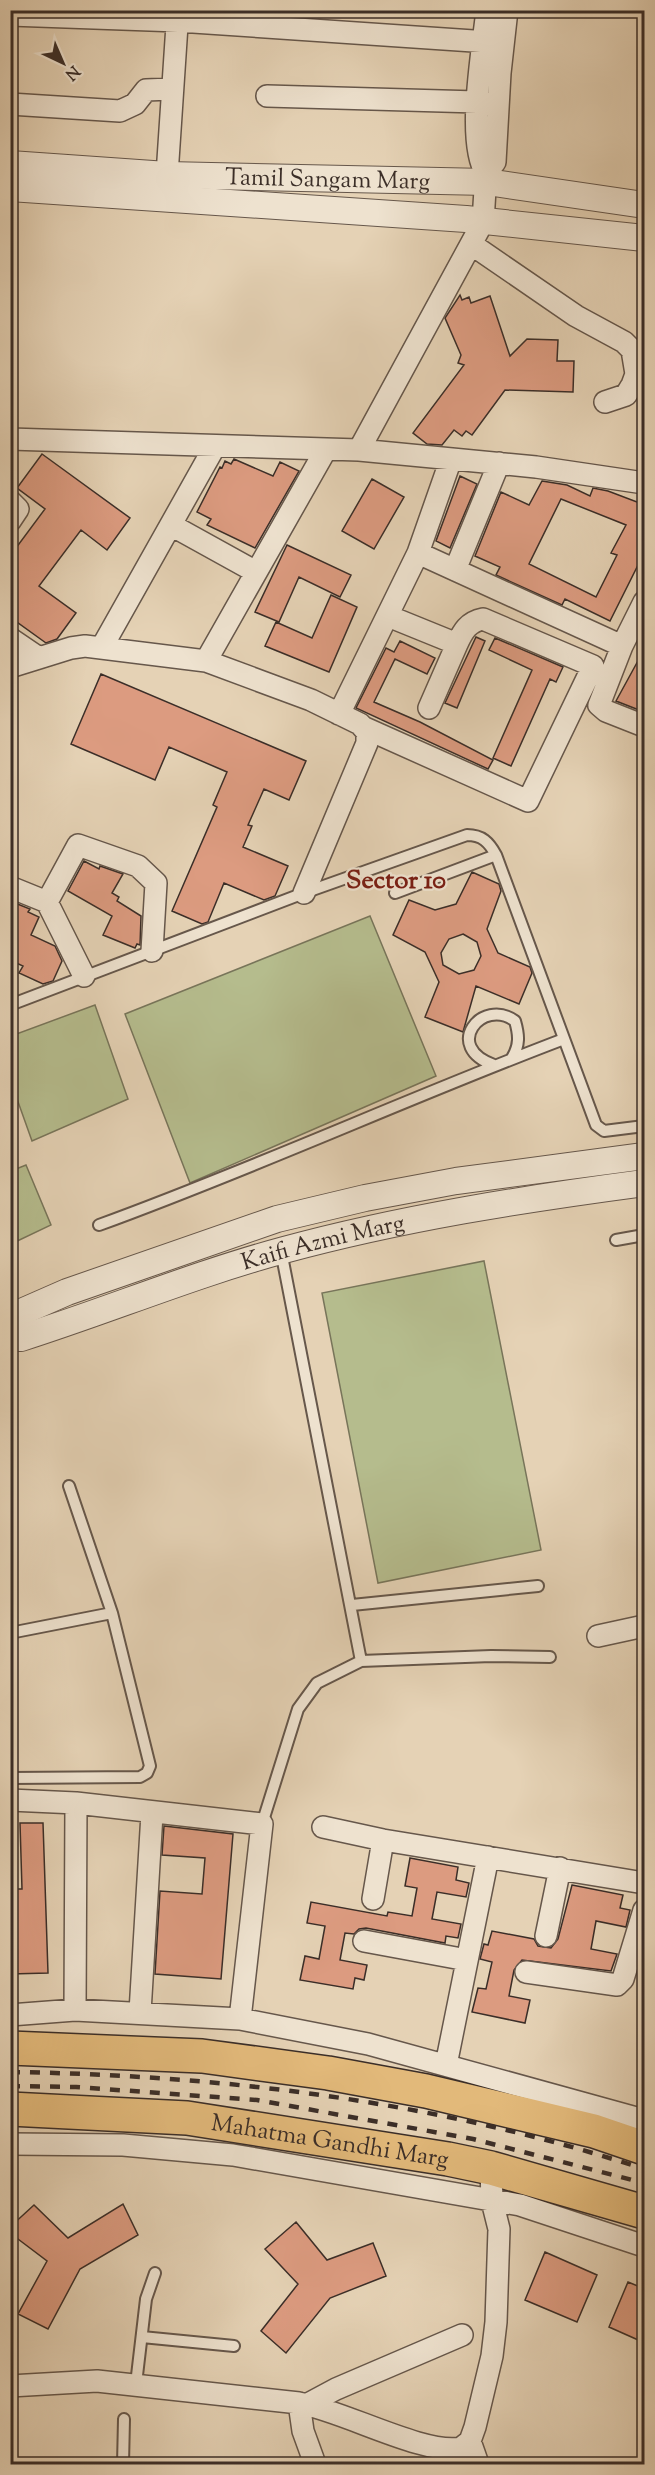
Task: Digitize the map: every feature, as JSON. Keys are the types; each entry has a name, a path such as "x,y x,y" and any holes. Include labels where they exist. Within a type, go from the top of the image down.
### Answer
{"main road":[{"path":"10,2048 202,2056 328,2073 426,2091 594,2131 645,2148"},
{"name":"Mahatma Gandhi Marg","path":"10,2109 187,2118 491,2168 645,2212"}],"street":[{"path":"359,450 477,233 487,178 495,162 498,105 488,10"},
{"path":"487,178 479,162 477,102 493,43 507,10"},
{"path":"10,15 178,16 493,43"},
{"path":"167,175 171,89 178,16"},
{"path":"10,104 120,111 133,106 146,90 171,89"},
{"path":"267,96 477,102 498,105"},
{"name":"Tamil Sangam Marg","path":"10,164 167,175 487,178 645,206"},
{"name":"Tamil Sangam Marg","path":"10,188 477,233 645,238"},
{"path":"477,233 576,316 624,342 632,350 636,374 632,385 626,395 605,402"},
{"path":"10,439 325,451 359,450 499,464 645,483"},
{"path":"102,647 215,446"},
{"path":"206,661 325,451"},
{"path":"339,714 418,553 451,459"},
{"path":"455,570 499,464"},
{"path":"10,501 18,509 10,521"},
{"path":"171,525 256,572"},
{"path":"418,553 622,646"},
{"path":"642,719 606,711 599,705 622,646 645,603"},
{"path":"388,616 457,644"},
{"path":"10,668 71,648 102,647 206,661 310,700 364,728 528,801 593,666 483,619 473,621 467,626 457,644 429,708"},
{"path":"11,639 39,658"},
{"path":"304,893 367,743 369,737 364,728"},
{"path":"47,902 78,845 138,866 156,883 152,951"},
{"path":"10,887 47,902 84,976"},
{"path":"10,1317 66,1292 277,1219 365,1198 456,1181 645,1156"},
{"name":"Kaifi Azmi Marg","path":"10,1337 21,1338 281,1251 360,1230 510,1200 645,1184"},
{"path":"598,1636 645,1626"},
{"path":"10,1800 76,1803 152,1814 262,1824 240,2019"},
{"path":"75,2010 76,1803"},
{"path":"140,2012 152,1814"},
{"path":"323,1827 383,1840 645,1883"},
{"path":"372,1899 383,1840"},
{"path":"446,2065 488,1857"},
{"path":"546,1936 560,1868"},
{"path":"526,1972 616,1985 623,1979 645,1911"},
{"path":"364,1941 467,1960"},
{"path":"10,2015 75,2010 240,2019 368,2044 645,2120"},
{"path":"10,2144 123,2145 233,2155 544,2212 645,2246"},
{"path":"478,2464 470,2441 492,2356 496,2322 499,2229 492,2201 491,2168"},
{"path":"304,2404 462,2336"},
{"path":"10,2386 97,2381 304,2404 439,2449 461,2448 470,2441"},
{"path":"304,2404 303,2431 315,2464"}],"lane":[{"path":"10,1005 304,893 467,835 475,835 486,840 496,855 600,1130 645,1126"},
{"path":"394,893 496,855"},
{"path":"494,1065 480,1061 472,1053 468,1041 471,1028 483,1018 496,1014 507,1014 516,1021 519,1035 518,1048 512,1058"},
{"path":"99,1225 188,1192 494,1065 564,1039"},
{"path":"616,1240 645,1234"},
{"path":"281,1251 362,1661"},
{"path":"10,1778 140,1777 147,1773 150,1766 112,1613 69,1486"},
{"path":"352,1605 538,1586"},
{"path":"10,1633 112,1613"},
{"path":"262,1824 298,1708 305,1695 317,1683 362,1661 476,1656 550,1657"},
{"path":"136,2384 146,2299 155,2273"},
{"path":"142,2337 234,2346"},
{"path":"123,2464 124,2419"}],"green space":[{"path":"370,916 436,1076 190,1183 125,1014"},
{"path":"95,1005 128,1099 32,1141 11,1082 11,1036"},
{"path":"26,1165 51,1225 11,1244 11,1171"},
{"path":"484,1261 541,1550 378,1583 322,1293"}],"building":[{"path":"460,295 462,300 469,297 471,303 490,296 510,356 527,339 558,340 557,361 574,361 573,392 505,390 472,435 466,431 462,436 454,430 442,445 427,444 413,433 464,365 458,363 461,355 445,318"},
{"path":"42,454 130,518 107,550 81,530 39,586 76,613 57,639 46,643 10,617 10,556 45,509 17,488"},
{"path":"234,459 273,476 280,462 299,471 255,548 207,525 211,519 197,512 220,467 222,468 225,461 231,464"},
{"path":"460,476 477,484 450,548 436,541"},
{"path":"372,479 404,497 374,549 342,531"},
{"path":"542,481 567,485 590,496 593,488 608,491 645,505 645,551 610,621 565,599 562,605 496,575 500,567 475,556 501,492 529,505","holes":["561,499 626,525 611,553 617,555 596,597 529,564"]},
{"path":"287,545 351,575 340,597 299,577 279,622 255,612"},
{"path":"331,595 357,607 329,672 265,646 276,622 312,638"},
{"path":"476,637 485,641 457,708 445,703"},
{"path":"495,638 563,667 556,682 550,679 511,766 493,758 532,670 489,650"},
{"path":"400,641 435,658 427,674 395,659 374,702 420,722 493,760 488,769 356,708 386,648 394,652"},
{"path":"645,648 645,700 639,710 616,701"},
{"path":"101,674 306,761 289,800 264,789 248,825 252,826 243,847 288,866 275,896 264,900 224,883 208,922 202,924 172,911 217,807 213,805 227,772 169,747 155,780 71,744"},
{"path":"84,861 99,869 100,866 123,874 112,893 119,897 117,901 141,916 140,945 137,944 135,948 103,935 112,916 68,891"},
{"path":"472,872 499,884 501,891 487,929 498,953 530,967 532,973 519,1004 476,986 463,1032 425,1017 439,982 425,952 393,935 409,900 435,910 456,904","holes":["463,934 477,942 481,956 474,970 459,974 443,965 441,953 449,939"]},
{"path":"10,901 30,909 28,912 39,917 31,935 55,946 62,961 53,981 43,984 19,973 23,966 10,960"},
{"path":"20,1823 43,1823 48,1973 10,1974 10,1889 22,1889"},
{"path":"164,1826 233,1834 221,1979 155,1974 160,1891 202,1894 205,1858 162,1855"},
{"path":"410,1858 458,1867 456,1880 469,1883 466,1897 437,1892 432,1919 461,1924 458,1938 446,1936 445,1943 366,1928 359,1929 354,1934 345,1933 340,1960 367,1965 364,1980 355,1978 353,1989 300,1980 305,1956 319,1959 325,1926 307,1923 311,1902 387,1916 388,1912 412,1916 417,1888 405,1886"},
{"path":"572,1885 623,1895 620,1908 630,1910 626,1927 596,1921 591,1949 617,1954 611,1971 522,1960 514,1970 509,1996 530,2000 525,2023 472,2012 478,1988 486,1989 492,1962 480,1959 484,1944 488,1945 492,1931 534,1939 538,1946 551,1948 558,1939"},
{"path":"123,2204 138,2235 80,2269 48,2329 18,2314 47,2261 10,2233 10,2227 34,2205 68,2238"},
{"path":"296,2222 327,2260 373,2243 386,2276 330,2298 286,2353 261,2331 298,2284 265,2249"},
{"path":"545,2252 597,2275 577,2322 525,2300"},
{"path":"628,2282 645,2289 645,2343 609,2327"}],"railway":[{"path":"10,2072 171,2079 331,2096 489,2126 644,2169"},
{"path":"10,2086 76,2087 257,2100 473,2139 644,2183"}],"district":[{"name":"Sector 10","path":"396,879"}]}
